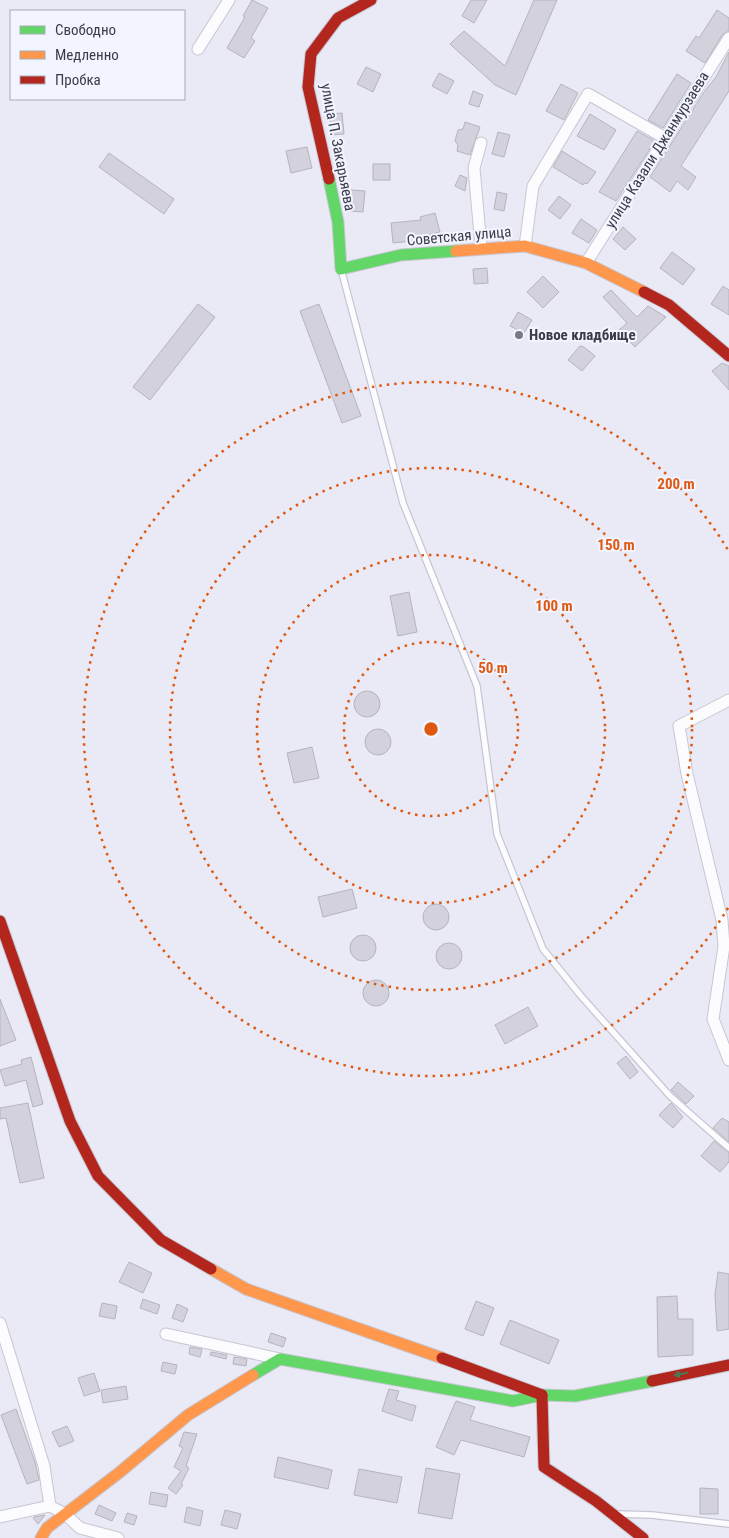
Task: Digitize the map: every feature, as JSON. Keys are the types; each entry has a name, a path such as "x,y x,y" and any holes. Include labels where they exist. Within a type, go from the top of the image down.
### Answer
{"street":[{"path":"198,49 228,0"},
{"name":"улица П. Закарьяева","path":"341,269 338,222 308,87 311,54 338,18 371,0"},
{"name":"улица Казали Джанмурзаева","path":"586,263 729,38"},
{"path":"525,246 533,186 588,94 665,138"},
{"path":"481,143 474,168 481,247"},
{"name":"Советская улица","path":"341,269 401,255 481,247 525,246 586,263 669,305 729,356"},
{"path":"729,700 679,726 687,774 722,920 724,946 713,1019 729,1060"},
{"path":"0,921 70,1121 98,1176 161,1240 246,1289 390,1338 542,1395"},
{"path":"0,1323 44,1466 50,1506"},
{"path":"166,1334 280,1359 512,1401 542,1395 601,1398 729,1376"},
{"path":"41,1538 48,1528 120,1472 188,1414 280,1359"},
{"path":"575,1396 729,1365"},
{"path":"542,1395 544,1467 613,1514 642,1538"},
{"path":"0,1518 50,1506 65,1514 80,1528 118,1538"}],"lane":[{"path":"341,269 403,503 476,686 497,834 543,949 581,996 670,1096 729,1148"},
{"path":"613,1514 652,1515 729,1524"}],"building":[{"path":"252,0 268,8 251,38 255,41 244,58 227,48 245,17 243,16"},
{"path":"471,0 487,0 474,23 462,16"},
{"path":"534,0 557,0 516,95 495,85 450,44 464,31 505,66"},
{"path":"717,10 729,18 729,31 723,34 705,63 686,51 696,36 699,38"},
{"path":"729,52 729,91 681,166 696,177 688,190 677,181 670,192 650,177 704,92 716,77"},
{"path":"366,67 381,74 373,92 357,84"},
{"path":"439,73 454,81 447,94 432,86"},
{"path":"677,74 691,83 663,128 648,120"},
{"path":"561,84 578,93 564,120 546,111"},
{"path":"473,91 483,95 479,107 469,104"},
{"path":"342,113 344,134 331,135 330,114"},
{"path":"590,114 616,130 604,150 577,136"},
{"path":"465,122 480,127 470,155 457,151 458,145 455,141 458,130 463,129"},
{"path":"637,131 655,141 616,201 599,192"},
{"path":"498,132 510,135 504,157 492,154"},
{"path":"307,147 312,168 291,173 286,151"},
{"path":"562,151 596,172 587,184 584,183 583,185 553,167"},
{"path":"109,153 174,199 164,214 99,167"},
{"path":"373,164 390,164 390,180 373,180"},
{"path":"460,175 467,178 465,191 455,186"},
{"path":"351,190 365,191 363,212 350,211"},
{"path":"497,192 507,194 504,211 494,209"},
{"path":"559,196 571,205 560,219 548,210"},
{"path":"435,213 440,232 412,239 413,241 393,243 391,223 421,220 420,217"},
{"path":"581,219 597,230 589,243 572,233"},
{"path":"623,227 636,239 625,250 613,239"},
{"path":"672,252 695,269 683,285 660,268"},
{"path":"487,268 488,283 474,284 473,269"},
{"path":"543,276 559,292 543,308 527,292"},
{"path":"723,286 729,290 729,315 711,304"},
{"path":"611,290 637,317 648,306 666,317 635,347 619,330 627,323 603,297"},
{"path":"198,304 215,317 150,400 133,387"},
{"path":"319,304 361,416 342,423 300,311"},
{"path":"518,312 532,320 524,333 510,326"},
{"path":"580,346 595,356 582,371 568,360"},
{"path":"722,363 729,366 729,390 712,371"},
{"path":"409,592 417,632 398,636 390,596"},
{"path":"367,691 376,695 380,704 376,713 367,717 358,713 354,704 358,695"},
{"path":"378,729 387,733 391,742 387,751 378,755 369,751 365,742 369,733"},
{"path":"312,747 319,778 294,783 287,753"},
{"path":"352,889 357,908 323,917 318,897"},
{"path":"436,904 445,908 449,917 445,926 436,930 427,926 423,917 427,908"},
{"path":"363,935 372,939 376,948 372,957 363,961 354,957 350,948 354,939"},
{"path":"449,943 458,947 462,956 458,965 449,969 440,965 436,956 440,947"},
{"path":"376,980 385,984 389,993 385,1002 376,1006 367,1002 363,993 367,984"},
{"path":"0,999 16,1040 0,1046"},
{"path":"528,1007 538,1026 505,1044 495,1025"},
{"path":"626,1056 638,1072 630,1079 617,1063"},
{"path":"31,1057 43,1104 33,1107 26,1080 5,1086 0,1070 22,1064 21,1060"},
{"path":"678,1082 694,1096 686,1104 671,1090"},
{"path":"28,1103 44,1178 20,1183 6,1118 0,1119 0,1108"},
{"path":"671,1103 683,1117 673,1128 659,1115"},
{"path":"722,1118 729,1122 729,1142 713,1128"},
{"path":"714,1141 729,1153 729,1162 720,1172 701,1156"},
{"path":"129,1262 152,1273 143,1293 119,1282"},
{"path":"718,1272 729,1274 729,1329 717,1331 715,1294"},
{"path":"677,1296 678,1319 693,1319 693,1355 658,1357 657,1297"},
{"path":"143,1299 160,1305 157,1314 140,1308"},
{"path":"476,1301 494,1308 483,1336 465,1329"},
{"path":"102,1303 117,1306 115,1319 99,1316"},
{"path":"177,1304 188,1309 183,1322 172,1318"},
{"path":"510,1320 559,1340 549,1364 500,1344"},
{"path":"271,1333 286,1338 283,1347 268,1342"},
{"path":"190,1347 202,1349 200,1357 189,1354"},
{"path":"211,1352 227,1355 226,1359 210,1355"},
{"path":"234,1357 247,1359 246,1366 233,1364"},
{"path":"163,1362 177,1365 175,1374 161,1371"},
{"path":"94,1373 100,1391 84,1396 78,1378"},
{"path":"126,1386 128,1399 103,1403 101,1390"},
{"path":"389,1389 399,1391 396,1400 416,1406 412,1421 382,1411"},
{"path":"456,1401 475,1407 470,1420 530,1437 524,1457 461,1440 454,1455 436,1447"},
{"path":"16,1409 35,1462 39,1480 27,1484 1,1415"},
{"path":"67,1426 74,1441 59,1447 52,1432"},
{"path":"184,1432 197,1434 186,1466 189,1468 181,1484 183,1485 176,1494 168,1488 181,1471 174,1467 183,1448 179,1446"},
{"path":"278,1457 332,1470 328,1489 274,1477"},
{"path":"426,1468 460,1474 452,1519 418,1513"},
{"path":"359,1469 402,1477 397,1503 354,1495"},
{"path":"700,1488 718,1489 718,1514 700,1514"},
{"path":"151,1492 168,1495 166,1507 149,1504"},
{"path":"99,1505 116,1513 112,1521 95,1514"},
{"path":"187,1507 203,1511 200,1526 184,1522"},
{"path":"225,1510 241,1514 237,1529 221,1525"},
{"path":"127,1513 137,1516 134,1525 124,1522"},
{"path":"45,1515 38,1524 33,1518 34,1517"}],"traffic: fast":[{"path":"329,179 338,222 341,269 401,255 456,251"},
{"path":"253,1375 280,1359 513,1401 542,1395 575,1396 652,1381"}],"traffic: slow":[{"path":"456,251 525,246 586,263 644,292"},
{"path":"211,1269 246,1289 442,1358"},
{"path":"41,1538 47,1528 120,1472 188,1415 253,1375"}],"traffic: jam":[{"path":"329,179 308,87 311,54 338,18 371,0"},
{"path":"644,292 669,305 729,356"},
{"path":"0,921 70,1121 98,1176 161,1240 211,1269"},
{"path":"442,1358 542,1395"},
{"path":"652,1381 729,1365"},
{"path":"542,1395 544,1467 596,1501 643,1538"}],"place":[{"name":"Новое кладбище","path":"519,335"}]}
